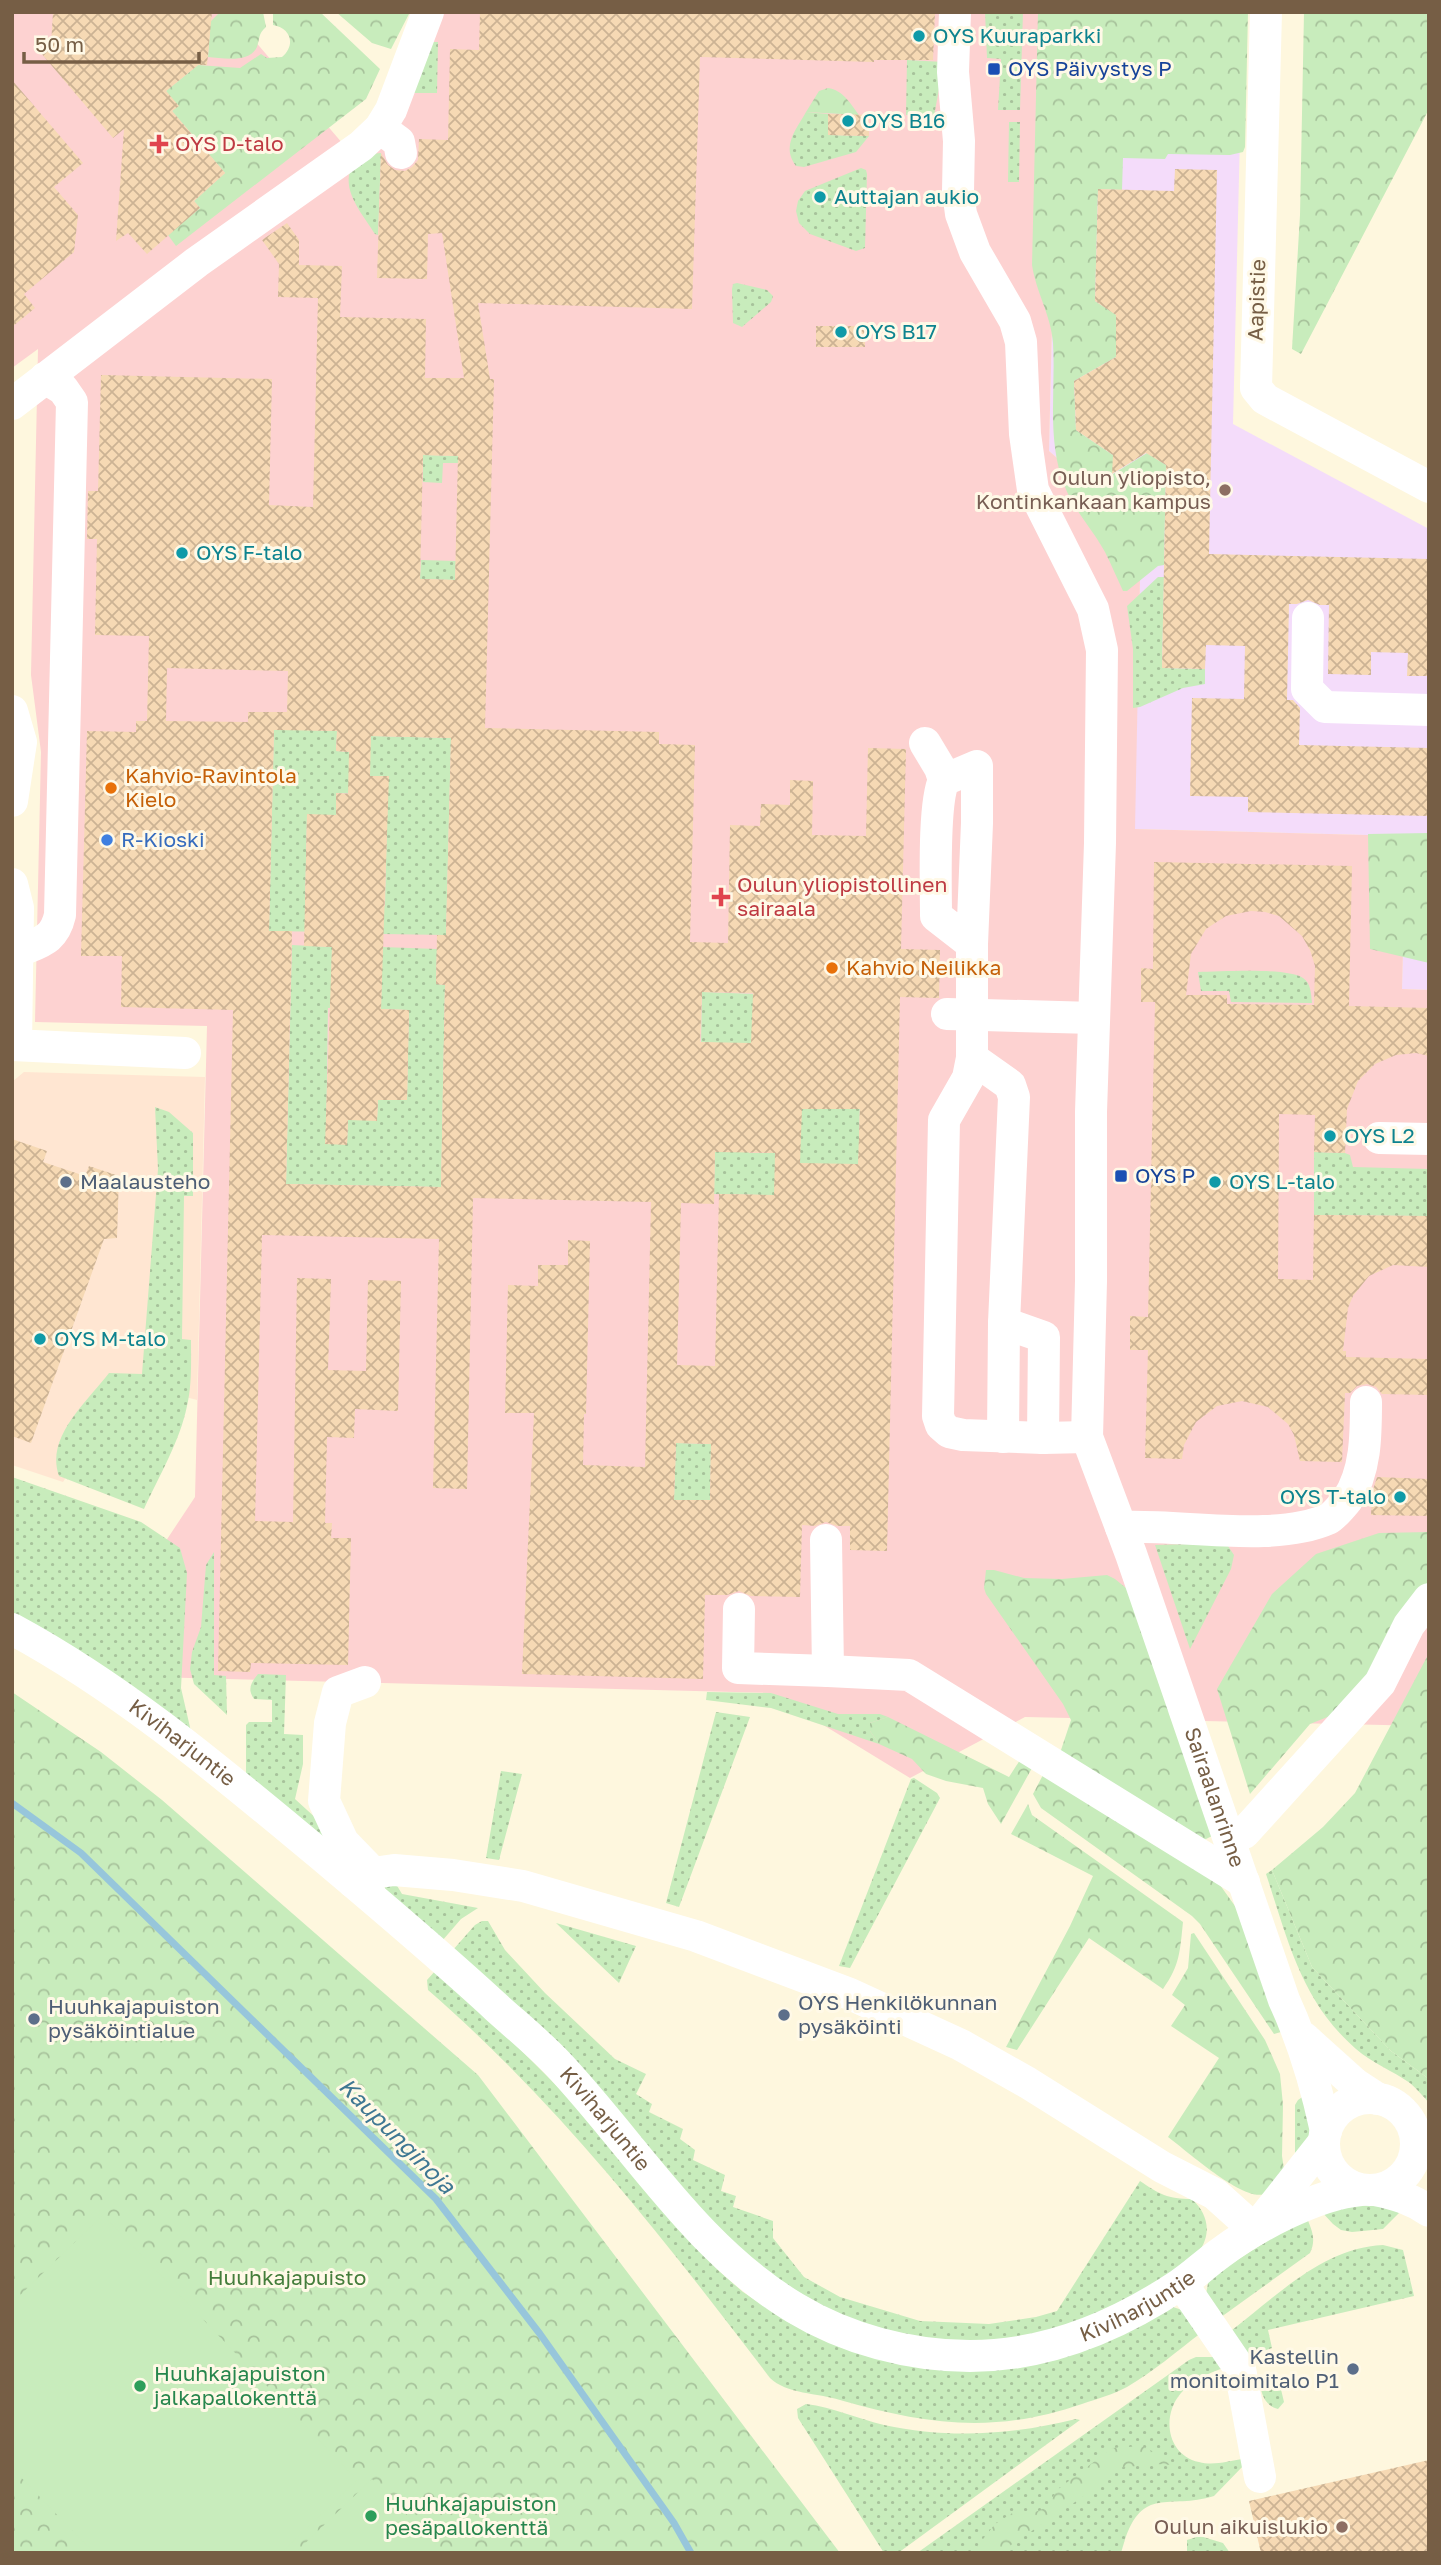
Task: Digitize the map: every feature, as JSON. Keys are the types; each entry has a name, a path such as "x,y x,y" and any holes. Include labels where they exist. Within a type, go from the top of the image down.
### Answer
{"street":[{"path":"31,390 197,262 361,146 380,128 391,110 428,12"},
{"path":"955,12 953,72 959,141 958,191 961,214 975,252 1015,321 1021,342 1025,434 1033,490 1093,609 1102,650 1087,1437 1003,1437 949,1432 940,1425 937,1416 944,1120 968,1078 972,1058 959,1014 972,944 977,766 944,780 939,800 936,915 972,944"},
{"path":"959,141 975,71 977,12"},
{"name":"Aapistie","path":"1266,12 1256,388 1265,399 1429,487"},
{"path":"380,128 399,142 401,153"},
{"path":"18,952 46,940 57,929 61,915 56,726 72,402 63,389 31,390"},
{"path":"1308,618 1307,690 1325,707 1429,710"},
{"path":"12,801 17,724 32,718 56,726"},
{"path":"925,743 944,780"},
{"path":"12,884 18,908 14,1045 184,1053"},
{"path":"959,1014 1094,1018"},
{"path":"972,1058 1010,1085 1014,1097 1004,1323 1003,1437"},
{"path":"1379,1138 1429,1139"},
{"path":"1004,1323 1044,1337 1043,1438"},
{"path":"1121,1527 1262,1531 1298,1528 1330,1518 1347,1500 1357,1477 1365,1451 1366,1402"},
{"name":"Sairaalanrinne","path":"1087,1437 1132,1557 1284,2000 1301,2035 1315,2080 1325,2136"},
{"path":"826,1540 828,1671"},
{"path":"1229,1837 1244,1833 1380,1683 1409,1625 1429,1599"},
{"path":"739,1609 738,1668 909,1675 1244,1882"},
{"name":"Kiviharjuntie","path":"12,1629 127,1700 363,1877 464,1978 557,2064 696,2225 751,2277 796,2308 843,2331 892,2347 928,2354 1010,2354 1064,2343 1127,2317 1182,2284 1255,2230 1339,2192 1368,2190"},
{"path":"365,1682 338,1692 330,1723 324,1801 363,1877 394,1870 523,1886 696,1936 868,2000 970,2050 1162,2167 1215,2194 1255,2230"},
{"name":"Sairaalanrinne","path":"1301,2035 1355,2084 1378,2099"},
{"path":"1368,2190 1388,2187 1409,2171 1414,2159 1423,2158 1410,2120 1402,2110 1378,2099 1352,2102 1332,2119 1325,2136 1325,2155 1330,2168 1349,2185 1368,2190 1397,2194 1429,2211"},
{"name":"Kiviharjuntie","path":"1255,2230 1325,2136"},
{"path":"1182,2284 1240,2369 1260,2477"}],"shaded area":[{"name":"Oulun yliopistollinen sairaala","path":"12,12 230,12 343,144 369,123 423,12 1121,12 1058,78 1049,451 1141,530 1135,829 1406,836 1402,989 1429,990 1429,1726 1025,1717 910,1778 771,1693 152,1677 99,1642 195,1497 207,1026 35,1022 41,752 31,675 38,349 12,368"},
{"name":"Oulun yliopisto, Kontinkankaan kampus","path":"1243,12 1233,424 1429,529 1429,990 1402,989 1405,836 1134,829 1141,530 1049,451 1058,78"},
{"path":"24,1072 205,1077 197,1400 125,1381 63,1482 12,1465 12,1082"}],"green space":[{"path":"220,12 263,12 266,27 260,34 257,47 248,56 235,59 208,57 210,31 206,26"},
{"path":"273,12 320,12 380,69 366,99 176,246 168,235 200,208 194,201 225,173 172,111 178,106 166,91 198,65 240,68 261,54 267,58 282,57 289,47 290,38 284,30 273,25"},
{"path":"336,12 410,12 391,49 372,43"},
{"path":"985,12 1023,12 1020,110 998,110 1001,59 987,58"},
{"path":"1038,12 1248,12 1243,152 1230,155 1168,154 1165,159 1123,158 1122,190 1098,189 1095,301 1129,323 1116,345 1116,357 1074,381 1076,430 1113,455 1113,474 1147,453 1166,465 1164,565 1158,566 1127,591 1123,591 1105,552 1069,495 1059,469 1056,451 1053,343 1032,265"},
{"path":"1304,12 1429,12 1429,109 1301,354 1292,349 1300,215"},
{"path":"428,42 438,42 437,93 407,93"},
{"path":"907,60 944,62 934,116 906,115"},
{"path":"828,88 842,94 859,115 806,112 819,91"},
{"path":"806,112 828,114 828,135 869,136 856,152 804,167 796,166 790,145"},
{"path":"1009,122 1020,122 1019,182 1008,182"},
{"path":"381,153 378,235 356,204 349,188 349,179 350,171 369,154"},
{"path":"861,168 866,170 867,174 865,248 856,251 810,234 799,223 796,211 798,201 805,191"},
{"path":"733,284 767,290 773,296 771,302 742,327 733,323 732,289"},
{"path":"423,455 458,456 458,463 443,463 442,483 423,482"},
{"path":"421,560 456,561 455,580 420,579"},
{"path":"1158,577 1164,577 1162,668 1205,669 1205,684 1183,688 1133,708 1133,649 1127,606"},
{"path":"274,729 337,731 336,751 349,752 349,764 371,736 451,738 446,935 382,934 388,776 367,776 366,794 336,793 336,815 307,815 305,904 333,932 269,931"},
{"path":"1429,833 1429,963 1370,949 1368,834"},
{"path":"292,945 332,947 331,1008 328,1008 326,1144 347,1144 348,1120 377,1120 378,1100 407,1100 409,1010 381,1009 382,947 437,949 436,984 445,985 441,1187 286,1184"},
{"path":"1268,971 1295,975 1308,983 1312,1003 1231,1002 1229,991 1201,991 1198,972"},
{"path":"702,992 756,994 749,1153 770,1153 802,1109 862,996 858,1197 714,1194 717,1043 701,1042"},
{"path":"155,1107 169,1112 193,1133 193,1196 184,1196 182,1339 191,1340 191,1373 184,1419 144,1509 59,1476 56,1462 58,1448 70,1421 109,1373 142,1374 158,1169"},
{"path":"1314,1152 1345,1153 1350,1155 1353,1167 1429,1169 1429,1216 1314,1215"},
{"path":"676,1443 711,1444 710,1500 674,1500"},
{"path":"12,1477 141,1522 180,1548 187,1573 181,1688 192,1736 29,1621 12,1612"},
{"path":"1429,1532 1429,1583 1425,1585 1367,1688 1340,1712 1310,1724 1250,1794 1217,1689 1272,1594 1316,1554 1379,1533"},
{"path":"1226,1543 1234,1555 1231,1569 1190,1649 1155,1545"},
{"path":"214,1552 214,1675 226,1676 227,1715 194,1684 190,1669 192,1652 201,1627 206,1565"},
{"path":"986,1570 1024,1578 1062,1579 1107,1575 1131,1592 1212,1836 1204,1840 1060,1753 1071,1720 1063,1704 986,1594"},
{"path":"1429,1653 1429,2079 1391,2051 1312,1967 1272,1870 1323,1827 1355,1793"},
{"path":"258,1674 286,1675 284,1734 303,1735 303,1764 295,1799 342,1842 338,1852 246,1777 246,1725 249,1722 272,1722 272,1700 254,1699 250,1689"},
{"name":"Huuhkajapuisto","path":"12,1692 101,1752 162,1800 478,2075 840,2553 12,2553"},
{"path":"707,1692 771,1693 838,1714 880,1714 888,1717 870,1723 870,1731 879,1744 771,1708 706,1700"},
{"path":"716,1712 750,1717 679,1907 666,1903"},
{"path":"888,1717 1009,1777 1020,1760 1032,1768 1001,1824 988,1804 983,1788 926,1774 912,1759 879,1744 870,1731 870,1723"},
{"path":"501,1771 522,1774 499,1860 486,1858"},
{"path":"1044,1773 1220,1885 1240,1913 1281,2032 1274,2034 1192,1916 1041,1808 1033,1794"},
{"path":"914,1778 937,1793 940,1798 850,1968 839,1966 911,1779"},
{"path":"1028,1804 1032,1815 1183,1922 1176,1965 1163,1989 1089,1938 1017,2050 1006,2047 1070,1926 1093,1876 1011,1834"},
{"path":"1272,1870 1312,1967 1391,2051 1429,2079 1429,2103 1410,2083 1356,2049 1322,2011 1309,1990 1290,1946 1266,1874"},
{"path":"393,1879 402,1894 478,1908 461,1919 442,1941 385,1892 385,1882"},
{"path":"488,1921 505,1950 545,1993 615,2059 646,2074 636,2094 652,2104 649,2112 683,2129 680,2139 695,2150 693,2160 725,2175 721,2191 736,2196 733,2207 773,2221 773,2238 804,2277 840,2297 920,2321 989,2324 1057,2311 1140,2181 1164,2195 1192,2199 1205,2217 1207,2231 1203,2245 1199,2252 1147,2289 1063,2329 1008,2341 929,2341 849,2321 758,2269 452,1951 475,1925"},
{"path":"556,1923 636,1946 619,1983"},
{"path":"1194,1933 1265,2040 1280,2074 1285,2176 1264,2194 1255,2194 1229,2183 1168,2137 1219,2058 1171,2026 1185,2005 1172,1995 1188,1968 1191,1934"},
{"path":"436,1970 478,2007 568,2097 719,2271 743,2292 790,2323 840,2347 890,2362 1173,2307 1185,2311 1201,2333 1122,2390 1020,2420 961,2423 932,2420 872,2409 785,2387 770,2378 691,2275 566,2126 522,2079 428,1990 427,1980"},
{"path":"1308,2093 1313,2135 1295,2164 1295,2105"},
{"path":"1356,2199 1404,2208 1383,2229 1352,2232 1341,2230 1320,2210"},
{"name":"Huuhkajapuiston jalkapallokenttä","path":"103,2215 357,2480 281,2553 94,2553 12,2468 12,2303"},
{"path":"1306,2216 1313,2238 1310,2253 1217,2320 1206,2294 1209,2278"},
{"path":"1383,2245 1403,2250 1414,2296 1268,2330 1272,2348 1251,2355 1245,2352 1232,2330 1284,2289 1321,2264 1341,2255 1361,2248"},
{"path":"1196,2357 1215,2357 1223,2368 1185,2388 1171,2412 1170,2434 1180,2451 1199,2462 1243,2459 1244,2465 1214,2496 1156,2504 1146,2508 1137,2516 1128,2531 1121,2553 917,2553 1189,2360"},
{"path":"1266,2376 1275,2376 1279,2381 1284,2402 1278,2409 1265,2400 1262,2393 1260,2385"},
{"path":"806,2404 884,2425 932,2432 1004,2432 1080,2420 898,2553 884,2553 798,2418 797,2409"},
{"path":"1142,2446 1166,2458 1172,2465 1116,2468 1087,2494 999,2553 972,2553 995,2524 1014,2512 1033,2513 1047,2507 1057,2490 1112,2448"},
{"name":"Huuhkajapuiston pesäpallokenttä","path":"372,2479 443,2553 295,2553"},
{"path":"1200,2536 1223,2543 1230,2553 1187,2553 1187,2540"}],"building":[{"name":"OYS D-talo","path":"53,12 212,12 207,65 198,65 166,91 179,106 172,111 225,173 194,201 200,208 147,254 128,233 116,241 124,129 113,138 41,53 51,45"},
{"name":"Oulun yliopistollinen sairaala","path":"480,12 935,12 933,60 874,62 700,57 692,309 478,303 490,379 494,379 485,728 659,732 659,744 695,745 690,942 728,943 730,825 760,826 761,804 790,805 790,780 813,781 812,835 866,836 868,748 906,749 901,949 940,950 939,998 900,997 887,1551 850,1550 850,1526 837,1526 826,1522 815,1526 802,1525 800,1597 751,1596 739,1591 727,1595 705,1595 703,1679 522,1674 534,1413 505,1413 508,1285 538,1286 538,1265 568,1265 568,1240 590,1241 583,1465 645,1467 651,1202 473,1198 467,1489 433,1488 439,1239 262,1235 255,1521 293,1522 297,1278 331,1279 328,1370 366,1371 368,1280 401,1281 398,1411 355,1409 354,1438 327,1437 325,1523 332,1523 331,1538 351,1538 348,1665 251,1663 250,1672 218,1671 233,1010 121,1007 122,956 81,956 87,731 136,732 136,721 147,721 149,636 95,635 97,539 87,539 88,491 98,491 101,375 272,379 269,505 313,507 318,298 278,297 279,264 262,240 287,223 299,240 299,265 342,266 340,317 426,319 425,378 464,378 442,233 428,234 427,279 377,278 381,153 388,165 395,170 405,171 418,160 419,139 448,140 450,49 479,50","holes":["423,455 458,456 455,580 420,579","167,668 288,671 287,712 248,712 248,722 166,721","274,730 337,731 336,751 349,752 348,794 336,793 336,815 307,814 304,946 332,947 325,1144 347,1145 348,1120 377,1121 378,1100 407,1100 409,1010 381,1009 389,776 370,776 371,736 451,738 446,935 437,935 436,984 445,985 441,1187 286,1184 292,931 269,931","702,992 753,993 751,1043 700,1042","802,1109 860,1109 858,1164 800,1163","715,1152 775,1153 774,1195 719,1194 715,1366 677,1365 681,1203 714,1204","676,1443 711,1444 710,1500 674,1500"]},
{"path":"12,80 83,163 54,187 78,215 74,252 24,294 35,308 12,327"},
{"name":"OYS B16","path":"828,114 869,115 869,136 828,135"},
{"path":"1175,169 1217,170 1209,554 1429,559 1429,676 1407,676 1408,653 1371,652 1371,675 1328,674 1329,605 1308,600 1289,604 1287,700 1293,700 1300,708 1299,745 1429,748 1429,816 1248,812 1248,797 1190,796 1192,698 1244,699 1245,646 1206,645 1205,669 1162,668 1166,465 1146,453 1112,474 1113,455 1076,430 1074,381 1116,357 1116,315 1095,301 1098,189 1174,191"},
{"name":"OYS B17","path":"816,326 865,326 865,347 816,347"},
{"name":"OYS L-talo","path":"1154,862 1352,866 1349,1006 1429,1008 1429,1056 1416,1053 1396,1055 1375,1064 1358,1081 1347,1109 1345,1153 1314,1152 1315,1115 1279,1114 1278,1279 1313,1280 1314,1215 1429,1216 1429,1267 1393,1265 1369,1276 1353,1296 1348,1308 1343,1351 1346,1351 1346,1357 1429,1359 1429,1395 1382,1394 1376,1387 1367,1384 1345,1393 1342,1462 1300,1461 1294,1435 1288,1424 1268,1407 1242,1401 1217,1406 1196,1422 1184,1445 1182,1459 1145,1458 1148,1350 1130,1350 1130,1316 1148,1317 1155,1002 1141,1002 1141,968 1153,969","holes":["1251,911 1279,916 1302,936 1310,950 1315,966 1314,1005 1227,1004 1227,995 1186,995 1191,954 1206,929 1226,916"]},
{"name":"OYS M-talo","path":"12,1139 47,1151 43,1162 85,1176 89,1166 119,1176 117,1238 104,1239 31,1443 12,1436"},
{"name":"OYS T-talo","path":"1377,1477 1429,1479 1429,1516 1371,1515 1372,1493"},
{"name":"Oulun aikuislukio","path":"1429,2460 1429,2553 1261,2553 1249,2501"}],"waterway":[{"name":"Kaupunginoja","path":"12,1803 81,1853 436,2199 540,2334 674,2523 691,2553"}],"place":[{"name":"OYS Kuuraparkki","path":"919,36"},
{"name":"OYS Päivystys P","path":"994,69"},
{"name":"OYS B16","path":"848,121"},
{"name":"OYS D-talo","path":"159,144"},
{"name":"Auttajan aukio","path":"820,197"},
{"name":"OYS B17","path":"841,332"},
{"name":"Oulun yliopisto, Kontinkankaan kampus","path":"1225,490"},
{"name":"OYS F-talo","path":"182,553"},
{"name":"Kahvio-Ravintola Kielo","path":"111,788"},
{"name":"R-Kioski","path":"107,840"},
{"name":"Oulun yliopistollinen sairaala","path":"721,897"},
{"name":"Kahvio Neilikka","path":"832,968"},
{"name":"OYS L2","path":"1330,1136"},
{"name":"OYS P","path":"1121,1176"},
{"name":"Maalausteho","path":"66,1182"},
{"name":"OYS L-talo","path":"1215,1182"},
{"name":"OYS M-talo","path":"40,1339"},
{"name":"OYS T-talo","path":"1400,1497"},
{"name":"OYS Henkilökunnan pysäköinti","path":"784,2015"},
{"name":"Huuhkajapuiston pysäköintialue","path":"34,2019"},
{"name":"Kastellin monitoimitalo P1","path":"1353,2369"},
{"name":"Huuhkajapuiston jalkapallokenttä","path":"140,2386"},
{"name":"Huuhkajapuiston pesäpallokenttä","path":"371,2516"},
{"name":"Oulun aikuislukio","path":"1342,2527"}]}
